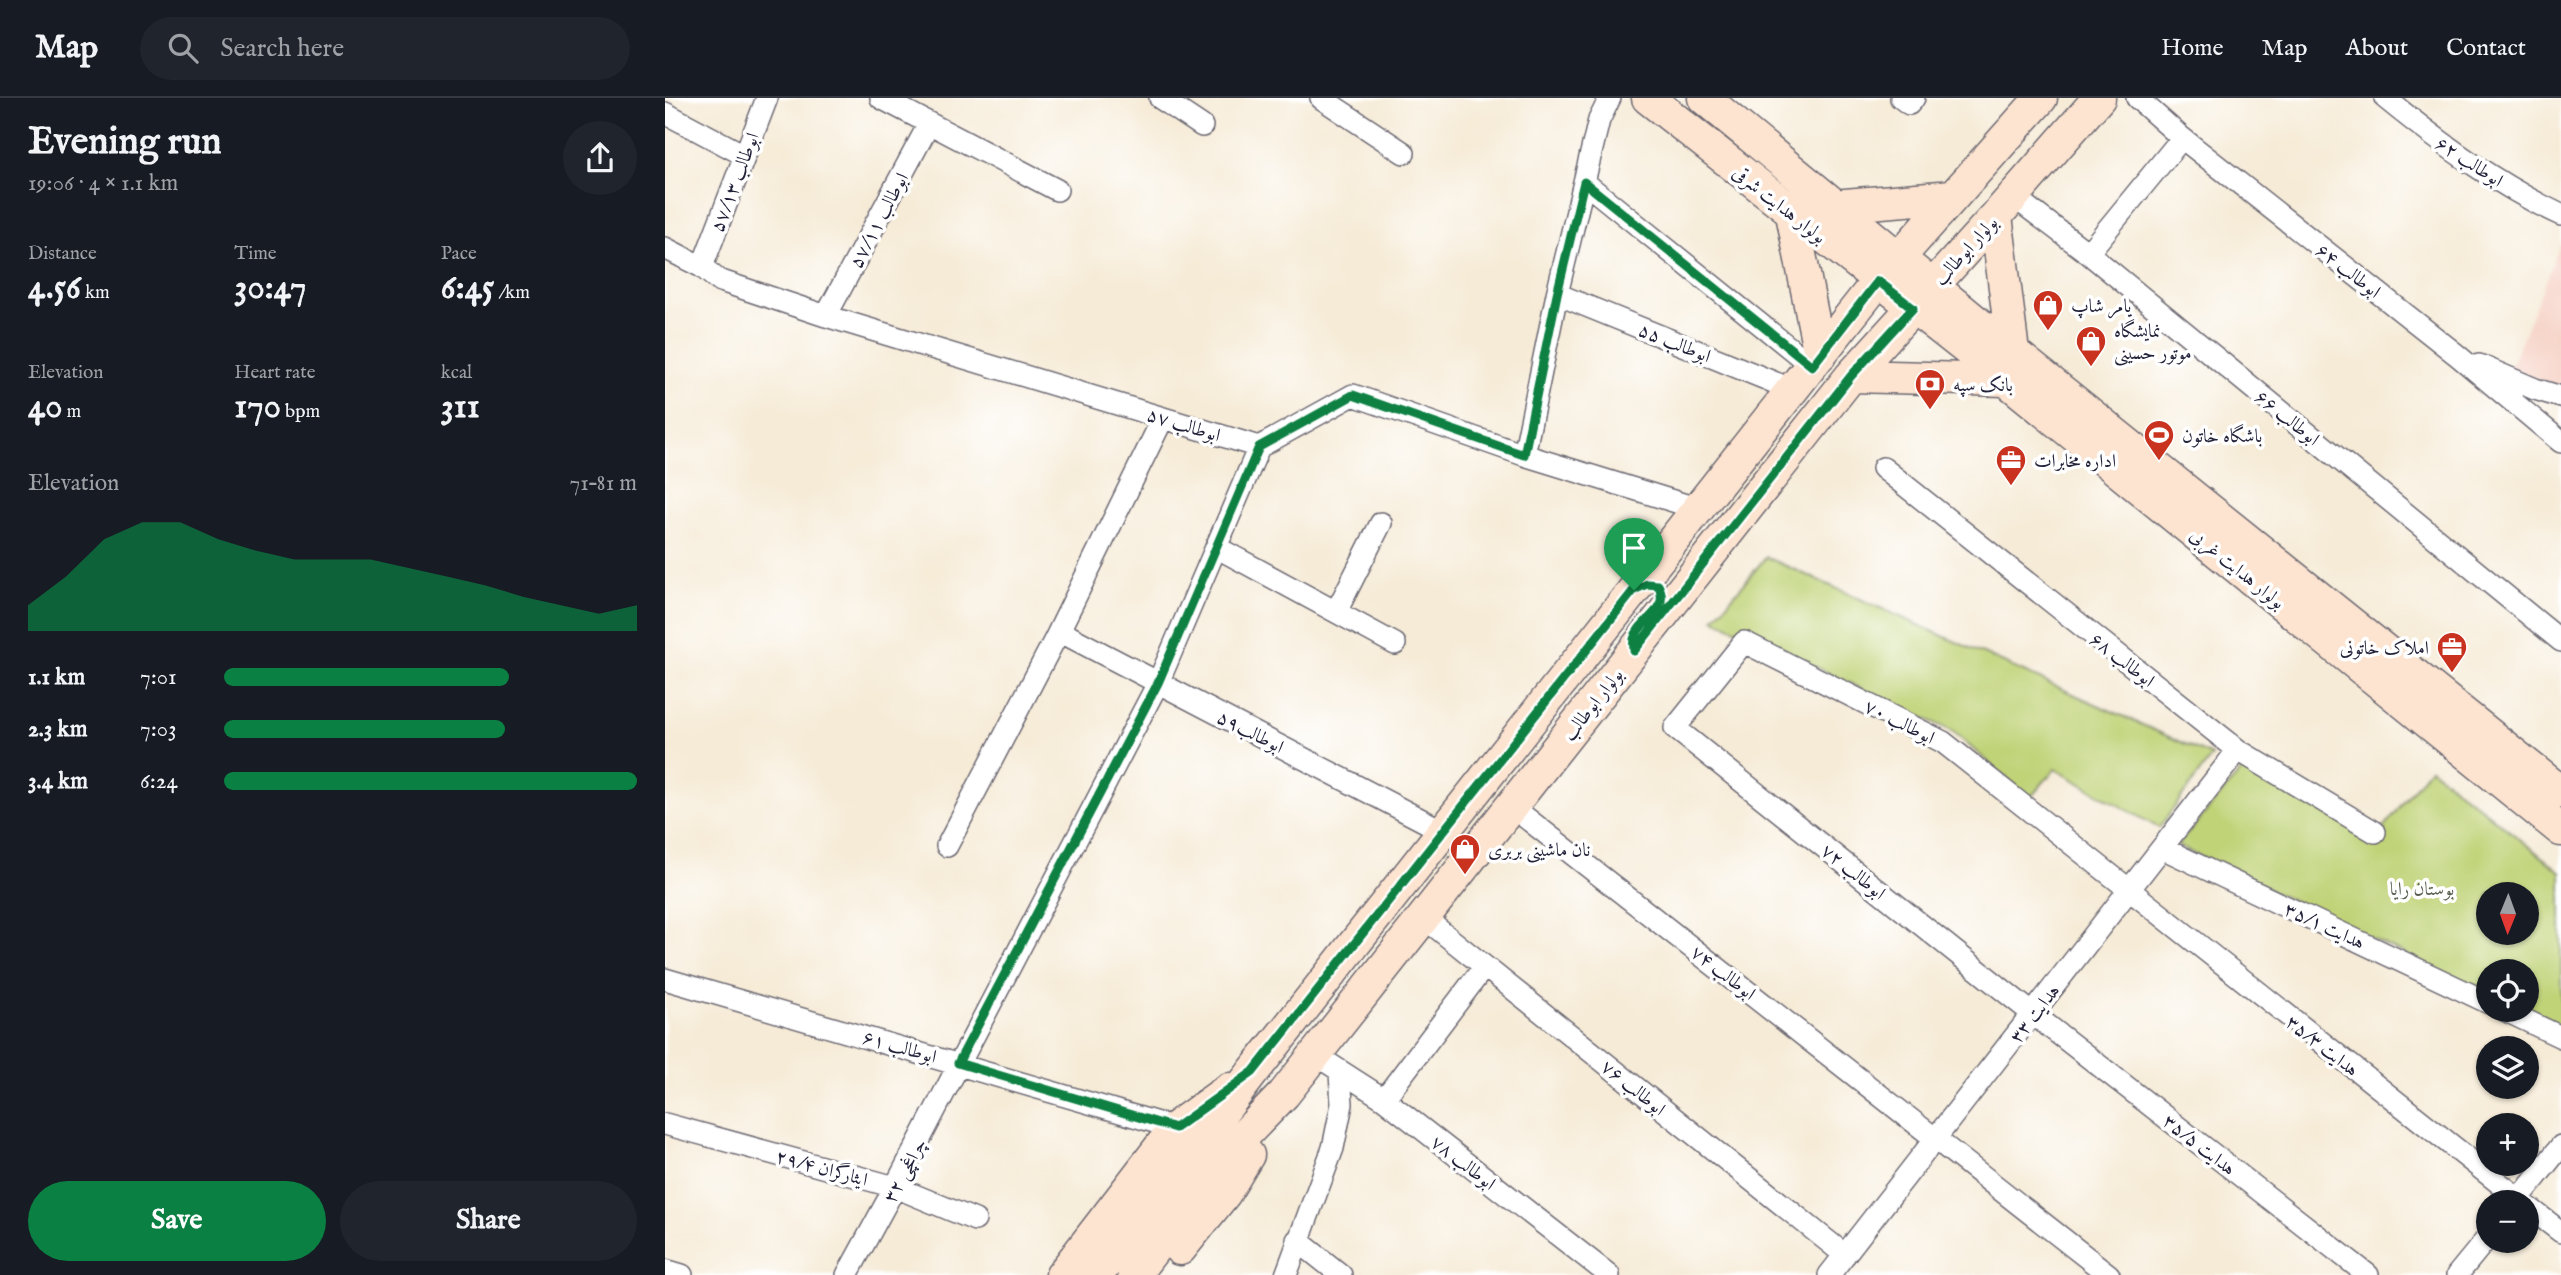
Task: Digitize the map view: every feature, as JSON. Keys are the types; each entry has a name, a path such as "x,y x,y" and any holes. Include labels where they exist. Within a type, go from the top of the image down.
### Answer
{"main road":[{"name":"بولوار هدایت شرقی","path":"1648,98 1792,214 1889,270 1922,297"},
{"name":"بولوار هدایت شرقی","path":"1705,98 1833,206 1889,270"},
{"name":"بولوار ابوطالب","path":"1253,1072 1808,370 1953,195 2041,98"},
{"name":"بولوار ابوطالب","path":"1284,1094 1851,376 2099,98"},
{"path":"1833,206 1953,195"},
{"path":"1851,376 2009,366 2005,206"},
{"path":"1792,214 1808,370"},
{"name":"بولوار هدایت غربی","path":"1922,297 2488,752 2561,830"},
{"path":"1634,590 1647,584 1658,585 1663,594 1660,604 1634,638 1634,651"},
{"name":"بولوار هدایت غربی","path":"2488,752 2561,792"},
{"path":"1062,1275 1175,1128 1253,1072"},
{"path":"1097,1275 1253,1072"},
{"path":"1133,1275 1227,1153 1284,1094"},
{"path":"1160,1275 1225,1193 1284,1094"}],"street":[{"name":"ابوطالب ۵۷/۱۳","path":"702,267 767,98"},
{"path":"881,98 905,103 929,124 1058,190"},
{"path":"1160,98 1202,126"},
{"path":"1321,98 1403,153"},
{"path":"1524,455 1557,294 1599,120 1610,98"},
{"name":"ابوطالب ۶۴","path":"2137,98 2182,138 2457,355 2561,442"},
{"name":"ابوطالب ۶۲","path":"2385,98 2433,138 2534,203 2561,215"},
{"path":"665,113 744,155"},
{"name":"ابوطالب ۵۷/۱۱","path":"826,316 929,124"},
{"path":"2088,253 2182,138"},
{"path":"1584,182 1808,370"},
{"name":"ابوطالب ۶۶","path":"2005,206 2088,253 2561,641"},
{"name":"ابوطالب ۵۷","path":"665,248 702,267 718,280 826,316 1259,447"},
{"name":"ابوطالب ۵۵","path":"1557,294 1808,370"},
{"path":"2457,355 2535,389 2561,397"},
{"path":"1259,447 1353,395 1524,455 1699,509"},
{"path":"947,846 1059,631 1163,418"},
{"name":"چراغچی ۳۲","path":"847,1275 1158,683 1259,447"},
{"name":"ابوطالب ۶۸","path":"1883,468 2238,750 2375,832"},
{"path":"1336,612 1381,523"},
{"path":"1216,547 1395,644"},
{"name":"ابوطالب۵۹","path":"1059,631 1443,831"},
{"name":"ابوطالب ۷۰","path":"1675,728 1744,642 1943,743 2128,892"},
{"name":"ابوطالب ۷۲","path":"1675,728 2033,1014"},
{"name":"هدایت ۳۳","path":"1829,1275 2238,750"},
{"name":"ابوطالب ۷۴","path":"1511,806 2109,1275"},
{"name":"هدایت ۳۵/۱","path":"2162,848 2476,997"},
{"name":"هدایت ۳۵/۳","path":"2128,892 2506,1190"},
{"name":"ابوطالب ۷۶","path":"1423,917 1845,1255"},
{"path":"1384,1099 1483,967"},
{"name":"ابوطالب ۶۱","path":"665,979 1175,1128"},
{"name":"هدایت ۳۵/۵","path":"2033,1014 2368,1275"},
{"path":"2529,1022 2561,1037"},
{"name":"ابوطالب ۷۸","path":"1314,1054 1384,1099 1609,1275"},
{"path":"1286,1275 1333,1148 1342,1104 1340,1073"},
{"name":"ایثارگران ۲۹/۴","path":"665,1124 895,1187 975,1220"},
{"path":"2530,1190 2561,1146"},
{"name":"هدایت ۳۵/۳","path":"2539,1216 2561,1232"},
{"path":"1297,1240 1341,1275"},
{"path":"2457,1275 2476,1252"},
{"path":"665,1270 682,1275"}],"shaded area":[{"path":"2561,244 2561,387 2509,370"}],"green space":[{"path":"1766,557 2212,756 2159,828 2055,769 2030,798 1952,731 1714,619"},
{"name":"بوستان رایا","path":"2247,764 2375,839 2430,768 2561,872 2561,1028 2539,1016 2539,959 2476,959 2476,988 2177,846"}],"place":[{"name":"پامر شاپ","path":"2048,332"},
{"name":"نمایشگاه موتور حسینی","path":"2091,368"},
{"name":"بانک سپه","path":"1930,411"},
{"name":"باشگاه خاتون","path":"2159,462"},
{"name":"اداره مخابرات","path":"2011,487"},
{"name":"املاک خاتونی","path":"2452,674"},
{"name":"نان ماشینی بربری","path":"1465,876"}],"route":[{"path":"1584,182 1812,366 1878,281 1913,308 1851,376 1634,651 1634,638 1660,604 1663,594 1658,585 1647,584 1634,590 1253,1072 1175,1128 958,1063 1158,683 1259,447 1353,395 1524,455 1557,294 1584,182"}]}
